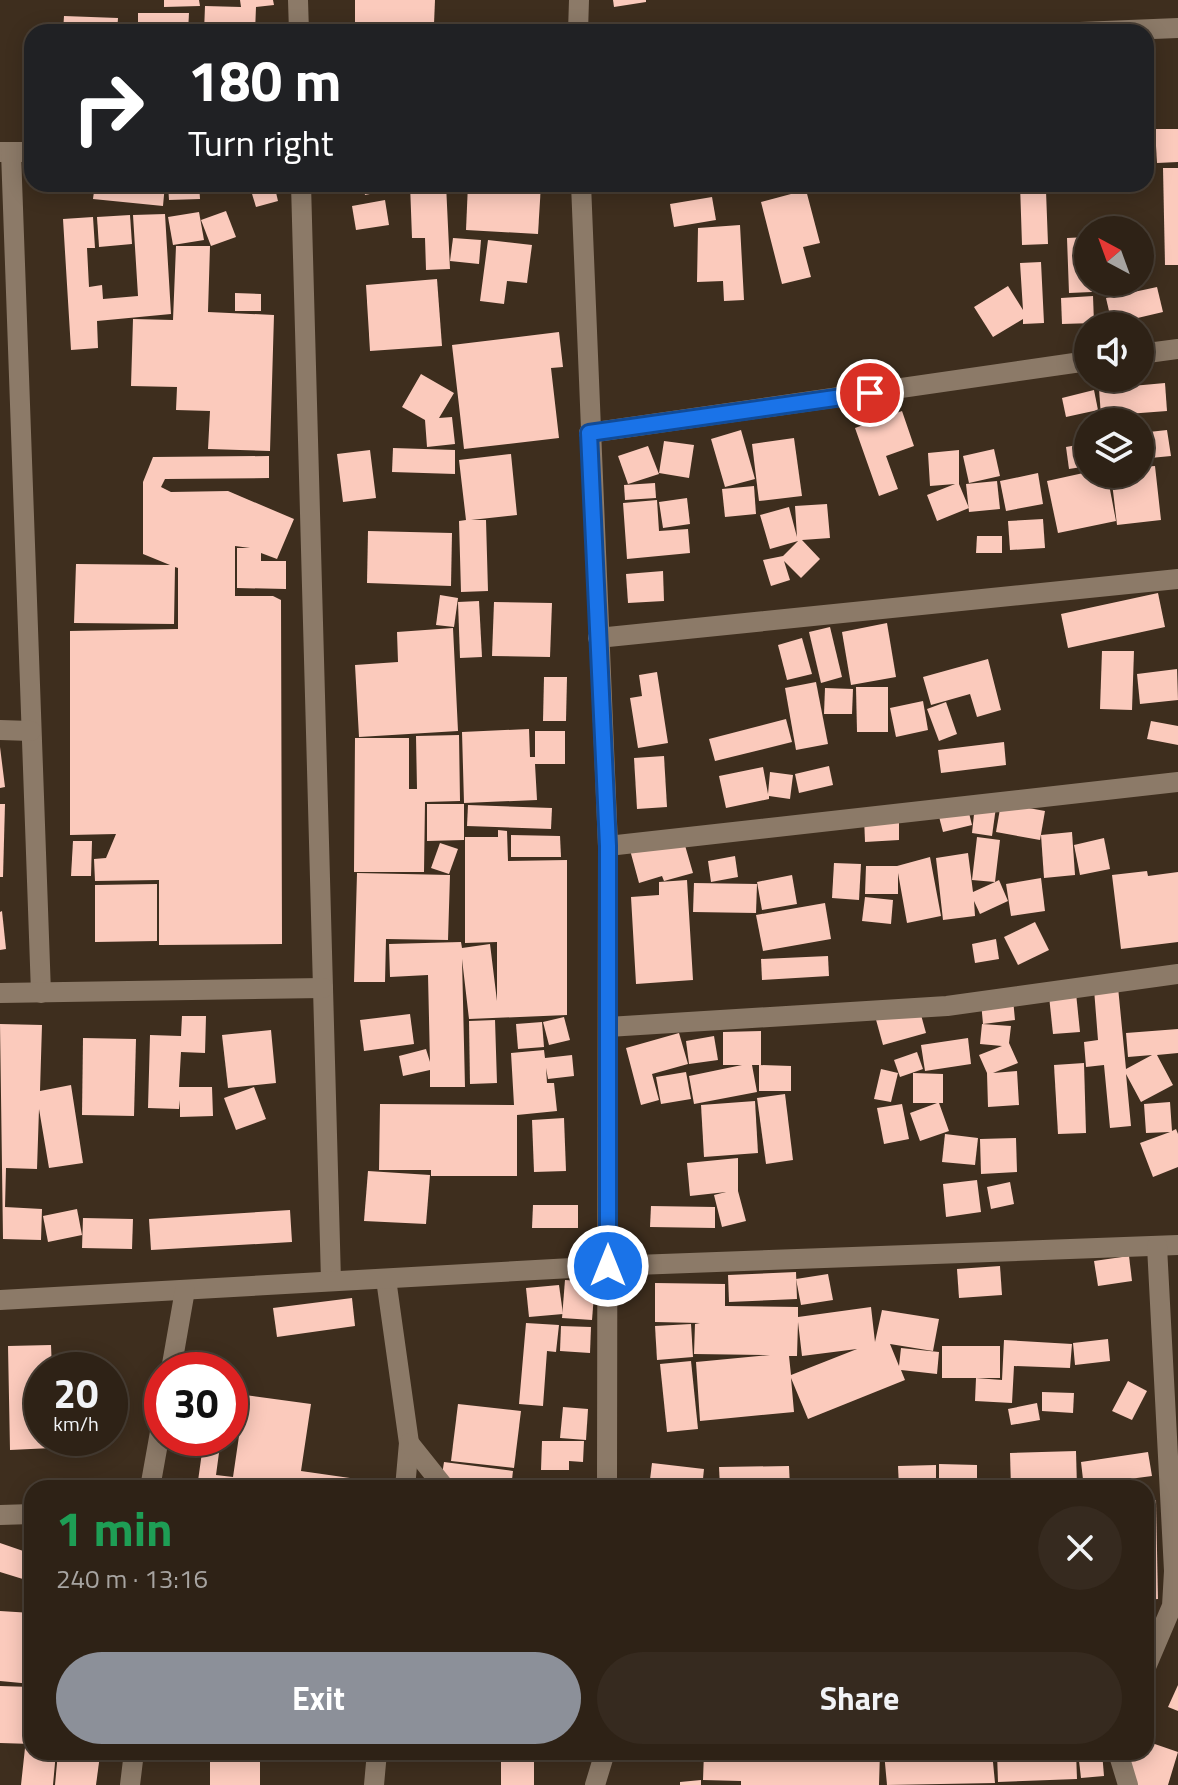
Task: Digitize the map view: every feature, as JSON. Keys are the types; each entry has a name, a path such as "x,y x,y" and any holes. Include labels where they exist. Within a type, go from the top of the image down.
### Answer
{"street":[{"path":"298,0 299,24"},
{"path":"578,24 579,0"},
{"path":"1154,29 1178,28"},
{"path":"5,152 10,430 31,731 41,993"},
{"path":"301,192 331,1281"},
{"path":"581,192 608,846 607,1480"},
{"path":"1154,352 1178,349"},
{"path":"589,433 1074,363"},
{"path":"598,638 1178,579"},
{"path":"0,730 31,731"},
{"path":"608,846 1178,782"},
{"path":"608,1027 947,1006 1178,974"},
{"path":"0,993 323,988"},
{"path":"0,1300 608,1266 1168,1245 1174,1571 1172,1606 1154,1636"},
{"path":"386,1279 409,1443 406,1480"},
{"path":"174,1352 185,1290"},
{"path":"409,1443 439,1480"},
{"path":"151,1480 156,1456"},
{"path":"0,1515 24,1514"},
{"path":"130,1785 133,1760"},
{"path":"374,1785 376,1760"},
{"path":"595,1785 603,1760"},
{"path":"1120,1760 1128,1785"}],"building":[{"path":"164,0 199,0 200,6 164,7"},
{"path":"240,0 273,0 274,5 256,7 255,24 204,24 205,6 241,7"},
{"path":"355,0 435,0 434,24 355,22"},
{"path":"613,0 646,0 646,2 614,7"},
{"path":"138,13 189,13 188,24 138,24"},
{"path":"64,16 118,18 118,24 64,24"},
{"path":"1155,129 1178,129 1178,162 1157,163"},
{"path":"1163,168 1178,168 1178,265 1165,265"},
{"path":"94,192 164,192 163,206 93,199"},
{"path":"168,192 200,192 200,199 169,200"},
{"path":"251,192 276,192 278,201 256,207"},
{"path":"410,192 446,192 450,269 426,270 425,238 412,238"},
{"path":"468,192 541,192 538,234 466,230"},
{"path":"807,192 820,243 803,247 811,277 782,284 761,202"},
{"path":"1020,192 1046,192 1048,244 1022,245"},
{"path":"712,197 716,220 674,227 670,204"},
{"path":"385,200 389,225 356,230 352,206"},
{"path":"226,211 236,237 211,246 201,220"},
{"path":"199,212 204,240 173,245 168,217"},
{"path":"165,214 171,314 97,321 98,348 71,350 63,219 93,217 95,248 87,248 89,287 102,285 103,299 138,296 133,215"},
{"path":"130,215 132,244 99,247 97,217"},
{"path":"740,225 744,300 724,301 723,281 697,282 698,228"},
{"path":"453,238 481,240 479,264 450,261"},
{"path":"1067,238 1074,238 1074,293 1069,293"},
{"path":"488,240 532,245 527,283 507,281 504,304 480,301"},
{"path":"176,246 210,246 208,312 274,315 270,451 208,449 210,411 176,410 177,387 131,386 133,319 173,320"},
{"path":"1041,262 1044,323 1023,324 1023,319 993,337 974,307 1008,286 1023,310 1020,263"},
{"path":"437,279 442,346 370,351 366,285"},
{"path":"1157,287 1163,312 1109,312 1106,298 1154,296 1154,288"},
{"path":"235,293 261,294 261,311 235,311"},
{"path":"1093,296 1094,312 1074,312 1074,324 1062,324 1061,298"},
{"path":"559,332 563,367 551,368 559,438 464,449 452,345"},
{"path":"421,374 454,393 439,418 452,417 455,444 427,447 425,420 402,407"},
{"path":"1165,383 1167,411 1154,412 1154,408 1100,408 1099,392 1154,392 1154,384"},
{"path":"1094,392 1098,408 1074,408 1074,415 1066,417 1062,398"},
{"path":"902,411 914,446 886,456 898,489 879,496 855,428"},
{"path":"741,430 755,479 725,487 711,439"},
{"path":"1167,430 1171,456 1154,458 1154,431"},
{"path":"794,438 802,496 759,501 752,444"},
{"path":"664,441 694,445 689,478 659,473"},
{"path":"648,446 659,474 628,484 618,456"},
{"path":"1074,446 1074,468 1069,469 1066,447"},
{"path":"393,448 455,450 455,474 392,472"},
{"path":"994,449 1000,476 969,483 963,456"},
{"path":"370,450 376,498 343,502 337,454"},
{"path":"959,450 959,484 969,508 937,521 927,495 955,484 930,486 928,453"},
{"path":"511,454 517,515 471,520 486,520 488,591 461,592 459,521 466,520 459,460"},
{"path":"269,456 269,478 165,479 161,487 171,492 228,491 294,519 277,559 261,553 261,561 286,561 286,589 237,588 237,548 250,548 235,546 235,596 273,596 281,600 282,944 159,945 159,880 95,881 94,859 106,858 116,834 70,835 70,631 178,629 178,568 175,567 174,624 74,623 76,564 170,565 143,554 143,482 153,457"},
{"path":"1154,466 1161,520 1117,525 1113,488 1154,488"},
{"path":"1038,473 1043,504 1006,511 1000,481"},
{"path":"1074,475 1074,488 1110,488 1116,521 1058,533 1047,481"},
{"path":"997,481 1000,509 969,512 966,484"},
{"path":"655,483 656,498 625,500 624,485"},
{"path":"754,486 756,514 725,517 722,489"},
{"path":"687,498 690,524 663,528 659,502"},
{"path":"657,500 659,531 688,529 690,553 627,559 623,503"},
{"path":"827,504 830,538 802,540 820,559 801,578 784,561 790,580 771,586 763,560 783,556 798,541 770,549 760,515 789,507 797,537 795,506"},
{"path":"1043,519 1045,548 1010,550 1008,521"},
{"path":"368,531 452,533 451,586 367,583"},
{"path":"977,536 1002,536 1002,553 976,553"},
{"path":"663,571 664,601 628,603 626,574"},
{"path":"1158,593 1165,627 1068,648 1061,614"},
{"path":"440,595 458,598 454,627 436,625"},
{"path":"479,601 482,657 460,658 458,602"},
{"path":"494,602 552,603 550,657 492,656"},
{"path":"887,623 896,677 851,685 842,632"},
{"path":"830,627 842,677 821,683 809,632"},
{"path":"453,628 458,731 359,737 355,665 398,662 397,632"},
{"path":"802,638 812,674 787,680 778,645"},
{"path":"1102,651 1134,651 1132,710 1100,709"},
{"path":"988,659 1001,710 977,717 970,694 931,705 923,677"},
{"path":"1177,669 1178,700 1140,704 1137,674"},
{"path":"657,672 668,743 638,748 630,698 642,696 639,675"},
{"path":"544,677 567,677 566,721 543,721"},
{"path":"816,682 828,744 796,750 785,688"},
{"path":"856,687 888,687 888,732 857,732"},
{"path":"825,688 853,689 852,714 824,714"},
{"path":"923,701 928,730 896,737 890,708"},
{"path":"946,702 957,734 939,741 927,709"},
{"path":"786,719 792,742 715,761 709,739"},
{"path":"1151,721 1178,726 1178,745 1147,739"},
{"path":"529,729 530,757 535,757 535,731 565,731 565,764 535,764 537,800 464,803 462,732"},
{"path":"459,735 460,801 425,802 424,872 354,872 355,738 409,738 409,789 417,789 416,736"},
{"path":"1004,742 1006,765 941,773 938,750"},
{"path":"0,747 5,787 0,788"},
{"path":"664,756 667,807 637,809 634,758"},
{"path":"829,766 833,785 799,793 795,774"},
{"path":"763,767 768,794 770,772 793,775 790,799 769,796 769,799 726,808 719,776"},
{"path":"966,801 972,825 943,832 937,809"},
{"path":"1001,803 1045,811 1040,840 996,832"},
{"path":"0,804 5,804 3,877 0,877"},
{"path":"427,804 464,804 464,840 427,841"},
{"path":"468,805 552,808 551,829 467,826"},
{"path":"975,805 996,807 992,836 972,833"},
{"path":"899,815 899,840 865,842 864,816"},
{"path":"498,830 507,831 508,861 567,860 567,1015 469,1019 462,959 465,1087 430,1087 430,1070 403,1076 399,1056 426,1049 430,1062 428,975 390,977 389,944 461,942 462,948 490,944 497,1001 497,942 465,943 465,837 498,837"},
{"path":"1072,832 1075,875 1044,878 1041,835"},
{"path":"511,835 560,836 561,857 511,857"},
{"path":"682,835 693,873 664,881 662,876 639,883 630,850"},
{"path":"977,837 1000,840 995,882 972,880"},
{"path":"1104,838 1110,869 1080,875 1074,845"},
{"path":"73,841 92,841 91,876 71,876"},
{"path":"440,843 458,849 449,874 431,868"},
{"path":"968,853 973,892 999,880 1008,901 980,914 974,901 975,916 943,920 936,858"},
{"path":"735,856 738,877 711,882 708,861"},
{"path":"930,857 941,916 907,923 898,873 898,894 865,894 866,866 897,866"},
{"path":"834,863 861,864 859,900 832,898"},
{"path":"1147,871 1148,876 1178,872 1178,942 1121,949 1112,875"},
{"path":"357,873 450,875 448,940 386,939 385,982 354,982"},
{"path":"792,875 797,904 762,910 757,882"},
{"path":"1041,878 1045,911 1011,916 1006,884"},
{"path":"687,880 693,980 636,984 631,897 659,895 659,882"},
{"path":"694,883 757,884 756,913 693,912"},
{"path":"157,884 157,941 95,942 95,885"},
{"path":"865,897 893,900 891,924 862,921"},
{"path":"825,903 831,939 763,951 756,915"},
{"path":"0,912 6,949 0,950"},
{"path":"1035,922 1049,950 1018,965 1004,937"},
{"path":"996,939 999,959 975,963 972,944"},
{"path":"828,956 829,976 762,980 761,959"},
{"path":"1118,987 1126,1069 1152,1055 1128,1057 1126,1033 1178,1029 1178,1053 1157,1055 1173,1085 1141,1102 1126,1074 1131,1126 1110,1128 1104,1065 1086,1067 1084,1042 1098,1040 1094,989"},
{"path":"1076,993 1080,1032 1053,1034 1049,996"},
{"path":"1013,999 1015,1020 983,1024 981,1002"},
{"path":"918,1004 926,1033 883,1045 875,1016"},
{"path":"410,1014 414,1044 364,1051 360,1020"},
{"path":"182,1016 206,1016 205,1053 181,1052 179,1087 212,1087 213,1116 180,1117 180,1100 179,1109 148,1108 150,1035 181,1036"},
{"path":"564,1017 570,1040 549,1045 543,1022"},
{"path":"495,1020 497,1083 470,1084 469,1021"},
{"path":"542,1022 544,1047 518,1049 516,1024"},
{"path":"0,1024 42,1025 40,1091 71,1085 83,1163 49,1168 39,1109 37,1169 6,1168 5,1207 42,1209 41,1240 3,1239"},
{"path":"982,1024 1011,1026 1009,1043 1018,1063 993,1073 1017,1071 1019,1105 988,1107 987,1073 979,1055 1002,1046 980,1044"},
{"path":"271,1030 276,1083 228,1088 222,1035"},
{"path":"761,1031 761,1065 752,1065 757,1092 694,1104 689,1076 742,1065 723,1065 723,1032"},
{"path":"679,1033 688,1064 652,1074 659,1100 641,1105 626,1048"},
{"path":"714,1036 718,1060 689,1064 686,1041"},
{"path":"83,1038 136,1039 134,1116 82,1115"},
{"path":"968,1038 971,1064 925,1071 921,1045"},
{"path":"544,1050 545,1058 572,1055 574,1076 548,1079 546,1068 547,1083 554,1083 557,1111 517,1115 517,1176 431,1176 431,1170 379,1170 380,1104 514,1105 511,1053"},
{"path":"917,1052 923,1069 900,1077 894,1060"},
{"path":"1084,1063 1086,1133 1058,1134 1054,1065"},
{"path":"759,1065 791,1066 791,1091 759,1091"},
{"path":"881,1069 898,1073 891,1102 874,1099"},
{"path":"686,1072 691,1099 661,1104 656,1077"},
{"path":"913,1073 943,1074 943,1103 939,1103 949,1131 920,1141 910,1113 937,1103 913,1103"},
{"path":"254,1087 266,1119 236,1130 224,1098"},
{"path":"785,1094 793,1160 766,1164 757,1098"},
{"path":"755,1101 758,1153 704,1157 701,1105"},
{"path":"1170,1102 1172,1131 1176,1129 1178,1134 1178,1167 1153,1177 1140,1143 1170,1132 1146,1133 1144,1104"},
{"path":"902,1104 909,1139 884,1144 877,1108"},
{"path":"564,1118 566,1171 534,1172 532,1120"},
{"path":"945,1134 978,1138 975,1165 942,1162"},
{"path":"1016,1138 1017,1172 981,1174 980,1139"},
{"path":"738,1158 738,1191 746,1221 722,1227 714,1195 726,1192 690,1196 687,1163"},
{"path":"368,1171 430,1175 426,1224 364,1221"},
{"path":"977,1180 981,1212 946,1217 943,1184"},
{"path":"1010,1182 1014,1204 991,1209 987,1187"},
{"path":"533,1205 578,1205 578,1228 532,1228"},
{"path":"651,1206 715,1207 715,1228 650,1227"},
{"path":"77,1209 82,1235 48,1242 43,1216"},
{"path":"290,1210 292,1242 151,1250 149,1219"},
{"path":"83,1218 133,1219 132,1249 82,1248"},
{"path":"1129,1256 1132,1281 1098,1286 1094,1261"},
{"path":"1000,1266 1002,1295 959,1298 957,1269"},
{"path":"796,1272 797,1299 729,1302 728,1275"},
{"path":"828,1274 833,1300 801,1305 796,1279"},
{"path":"565,1280 595,1282 592,1320 562,1318"},
{"path":"655,1283 725,1284 725,1306 798,1307 798,1317 871,1307 875,1342 882,1310 939,1319 933,1351 890,1344 899,1366 901,1348 939,1352 937,1374 901,1370 905,1380 808,1419 791,1378 794,1412 700,1421 696,1362 770,1355 694,1354 695,1324 700,1323 655,1322","holes":["798,1322 802,1356 857,1349 791,1375 789,1356 797,1356"]},
{"path":"559,1285 563,1314 529,1317 526,1288"},
{"path":"352,1298 355,1326 277,1337 273,1308"},
{"path":"526,1323 559,1325 556,1352 547,1351 543,1406 519,1404"},
{"path":"691,1324 693,1357 657,1360 655,1326"},
{"path":"561,1326 591,1327 590,1353 560,1351"},
{"path":"1108,1339 1110,1361 1075,1365 1073,1343"},
{"path":"1004,1340 1072,1344 1070,1368 1014,1366 1012,1403 975,1401 976,1378 1002,1380"},
{"path":"51,1345 51,1352 24,1352 24,1449 10,1450 8,1346"},
{"path":"942,1346 1000,1346 1000,1378 942,1378"},
{"path":"691,1361 698,1429 667,1432 660,1364"},
{"path":"1128,1381 1147,1391 1132,1420 1112,1411"},
{"path":"1042,1392 1074,1393 1073,1413 1042,1411"},
{"path":"248,1395 311,1404 301,1471 350,1478 198,1480 201,1456 219,1456 216,1475 233,1477 236,1456 248,1456"},
{"path":"1037,1403 1040,1420 1011,1425 1008,1409"},
{"path":"458,1404 521,1411 514,1468 451,1461"},
{"path":"563,1407 588,1409 586,1440 560,1438"},
{"path":"542,1441 584,1441 583,1462 569,1461 569,1470 541,1470"},
{"path":"1076,1451 1077,1480 1011,1480 1010,1453"},
{"path":"1148,1452 1152,1476 1083,1480 1081,1462"},
{"path":"444,1462 513,1471 512,1480 441,1480"},
{"path":"652,1463 704,1469 703,1480 650,1480"},
{"path":"939,1464 977,1465 977,1480 939,1480"},
{"path":"936,1465 936,1480 899,1480 898,1466"},
{"path":"789,1466 790,1480 720,1480 719,1467"},
{"path":"1154,1500 1156,1500 1158,1599 1154,1599"},
{"path":"0,1543 24,1551 24,1579 0,1572"},
{"path":"0,1611 24,1612 24,1683 0,1681"},
{"path":"1178,1685 1178,1711 1168,1707"},
{"path":"0,1686 24,1687 24,1744 0,1743"},
{"path":"1154,1744 1178,1752 1168,1785 1137,1785 1124,1780 1131,1760 1154,1760"},
{"path":"24,1757 24,1760 55,1760 53,1785 21,1785"},
{"path":"57,1760 99,1760 96,1785 55,1785"},
{"path":"210,1760 260,1760 260,1785 210,1785"},
{"path":"501,1760 534,1760 534,1785 501,1785"},
{"path":"704,1760 880,1760 879,1785 741,1785 741,1781 703,1780"},
{"path":"885,1760 993,1760 995,1783 887,1785"},
{"path":"997,1760 1076,1760 1077,1779 998,1782"},
{"path":"1079,1760 1103,1760 1104,1776 1081,1778"},
{"path":"701,1780 701,1785 680,1785 680,1782"}],"route":[{"path":"608,1266 608,846 589,433 870,393"}]}
